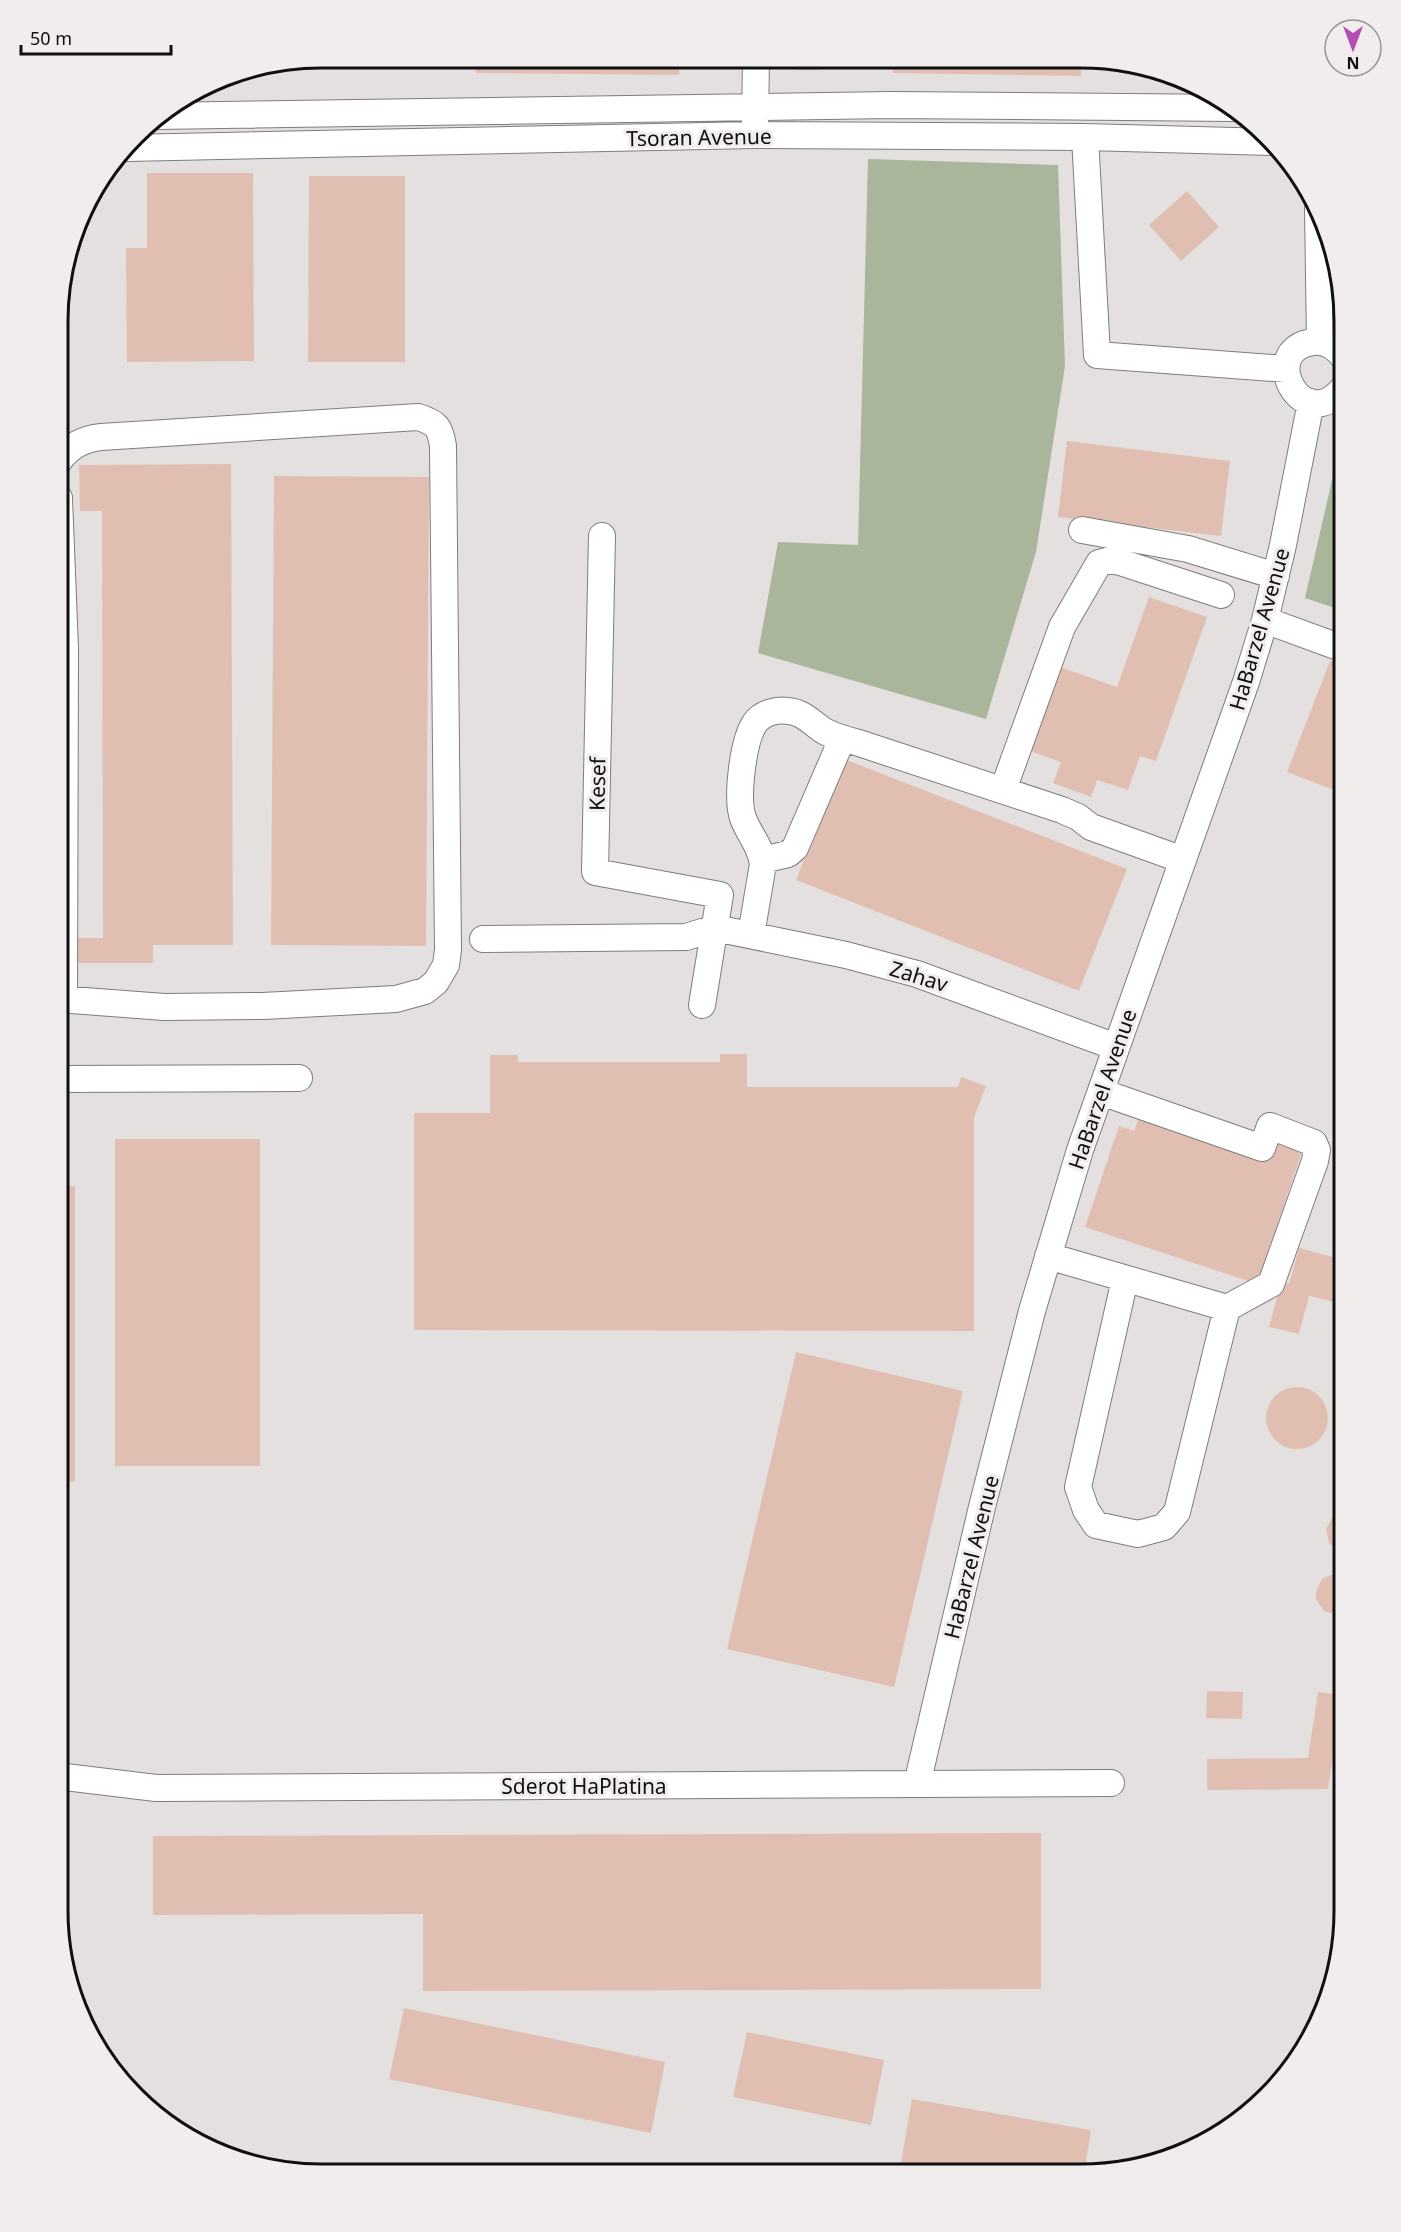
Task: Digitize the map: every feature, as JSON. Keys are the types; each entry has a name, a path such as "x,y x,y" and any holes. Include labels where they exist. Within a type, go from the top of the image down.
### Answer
{"street":[{"path":"755,135 756,68"},
{"name":"Tsoran Avenue","path":"173,116 755,106 1218,108"},
{"name":"Tsoran Avenue","path":"136,148 755,135 1085,137 1259,142"},
{"path":"1085,137 1097,355 1286,369"},
{"path":"1318,235 1320,342"},
{"path":"1334,348 1320,342 1301,346 1294,352 1286,369 1287,378 1295,394 1311,402 1320,403 1334,396"},
{"name":"HaBarzel Avenue","path":"917,1784 982,1506 1032,1311 1080,1150 1246,682 1276,576 1311,402"},
{"path":"68,450 90,438 101,437 418,417 433,422 440,432 443,446 446,965 443,974 425,990 411,996 372,1001 164,1007 68,1000"},
{"path":"1082,531 1188,549 1276,576"},
{"name":"Kesef","path":"602,536 595,872 720,895 715,928"},
{"path":"1003,790 1062,627 1099,563 1110,560 1120,562 1221,595"},
{"path":"1264,620 1334,645"},
{"path":"751,935 762,876 762,860 755,839 742,818 743,765 754,725 761,717 772,712 788,710 800,713 821,729 842,739 1062,810 1078,817 1091,827 1183,860"},
{"path":"762,860 788,854 795,848 842,739"},
{"path":"483,939 686,938 715,928 702,1005"},
{"name":"Zahav","path":"715,928 846,955 917,974 1116,1047"},
{"path":"68,1079 299,1078"},
{"path":"1048,1256 1227,1308 1271,1284 1315,1161 1317,1150 1314,1143 1270,1126 1262,1148 1101,1092"},
{"path":"1125,1278 1078,1487 1086,1509 1096,1525 1138,1534 1164,1527 1177,1512 1227,1308"},
{"name":"Sderot HaPlatina","path":"68,1777 156,1788 1111,1783"}],"green space":[{"path":"868,159 1058,165 1065,366 1036,552 986,719 758,653 778,542 858,545"},
{"path":"1334,471 1334,608 1305,598"}],"building":[{"path":"476,68 679,68 679,75 476,73"},
{"path":"796,68 820,68 819,70 796,70"},
{"path":"893,68 1081,68 1081,76 893,73"},
{"path":"147,173 253,173 254,361 127,362 126,248 147,248"},
{"path":"309,176 405,176 405,362 308,362"},
{"path":"1187,191 1219,227 1181,261 1149,225"},
{"path":"1067,441 1230,461 1221,536 1058,517"},
{"path":"231,464 233,945 153,945 153,963 75,963 75,938 103,938 102,511 80,511 79,465"},
{"path":"274,476 429,477 426,946 271,945"},
{"path":"1149,597 1207,617 1156,761 1140,756 1128,790 1097,780 1091,797 1053,783 1061,762 1027,750 1057,666 1117,687"},
{"path":"1330,661 1334,663 1334,790 1287,772"},
{"path":"844,759 1127,869 1079,991 796,880"},
{"path":"720,1054 747,1054 747,1087 958,1087 961,1077 986,1086 974,1118 974,1331 414,1330 414,1113 490,1113 490,1055 518,1055 518,1062 720,1062"},
{"path":"1139,1117 1268,1161 1276,1137 1304,1146 1257,1284 1085,1227 1119,1126 1134,1131"},
{"path":"115,1139 260,1139 260,1466 115,1466"},
{"path":"68,1186 75,1186 75,1481 68,1482"},
{"path":"1299,1248 1334,1257 1334,1302 1309,1296 1299,1334 1269,1327 1281,1282 1289,1284"},
{"path":"796,1352 963,1391 894,1687 727,1649"},
{"path":"1291,1387 1303,1387 1319,1396 1326,1406 1328,1418 1326,1430 1319,1440 1303,1449 1291,1449 1280,1444 1271,1435 1266,1424 1266,1412 1271,1401 1280,1392"},
{"path":"1333,1516 1334,1548 1329,1543 1326,1529"},
{"path":"1334,1574 1334,1614 1324,1611 1316,1599 1316,1591 1322,1579"},
{"path":"1207,1691 1243,1692 1242,1719 1206,1718"},
{"path":"1318,1692 1334,1694 1334,1749 1328,1789 1207,1790 1207,1759 1308,1758"},
{"path":"1041,1833 1041,1989 423,1991 423,1914 153,1915 153,1836"},
{"path":"404,2008 665,2062 651,2133 389,2079"},
{"path":"747,2032 884,2060 871,2125 733,2097"},
{"path":"912,2099 1091,2130 1086,2164 901,2164"}]}
